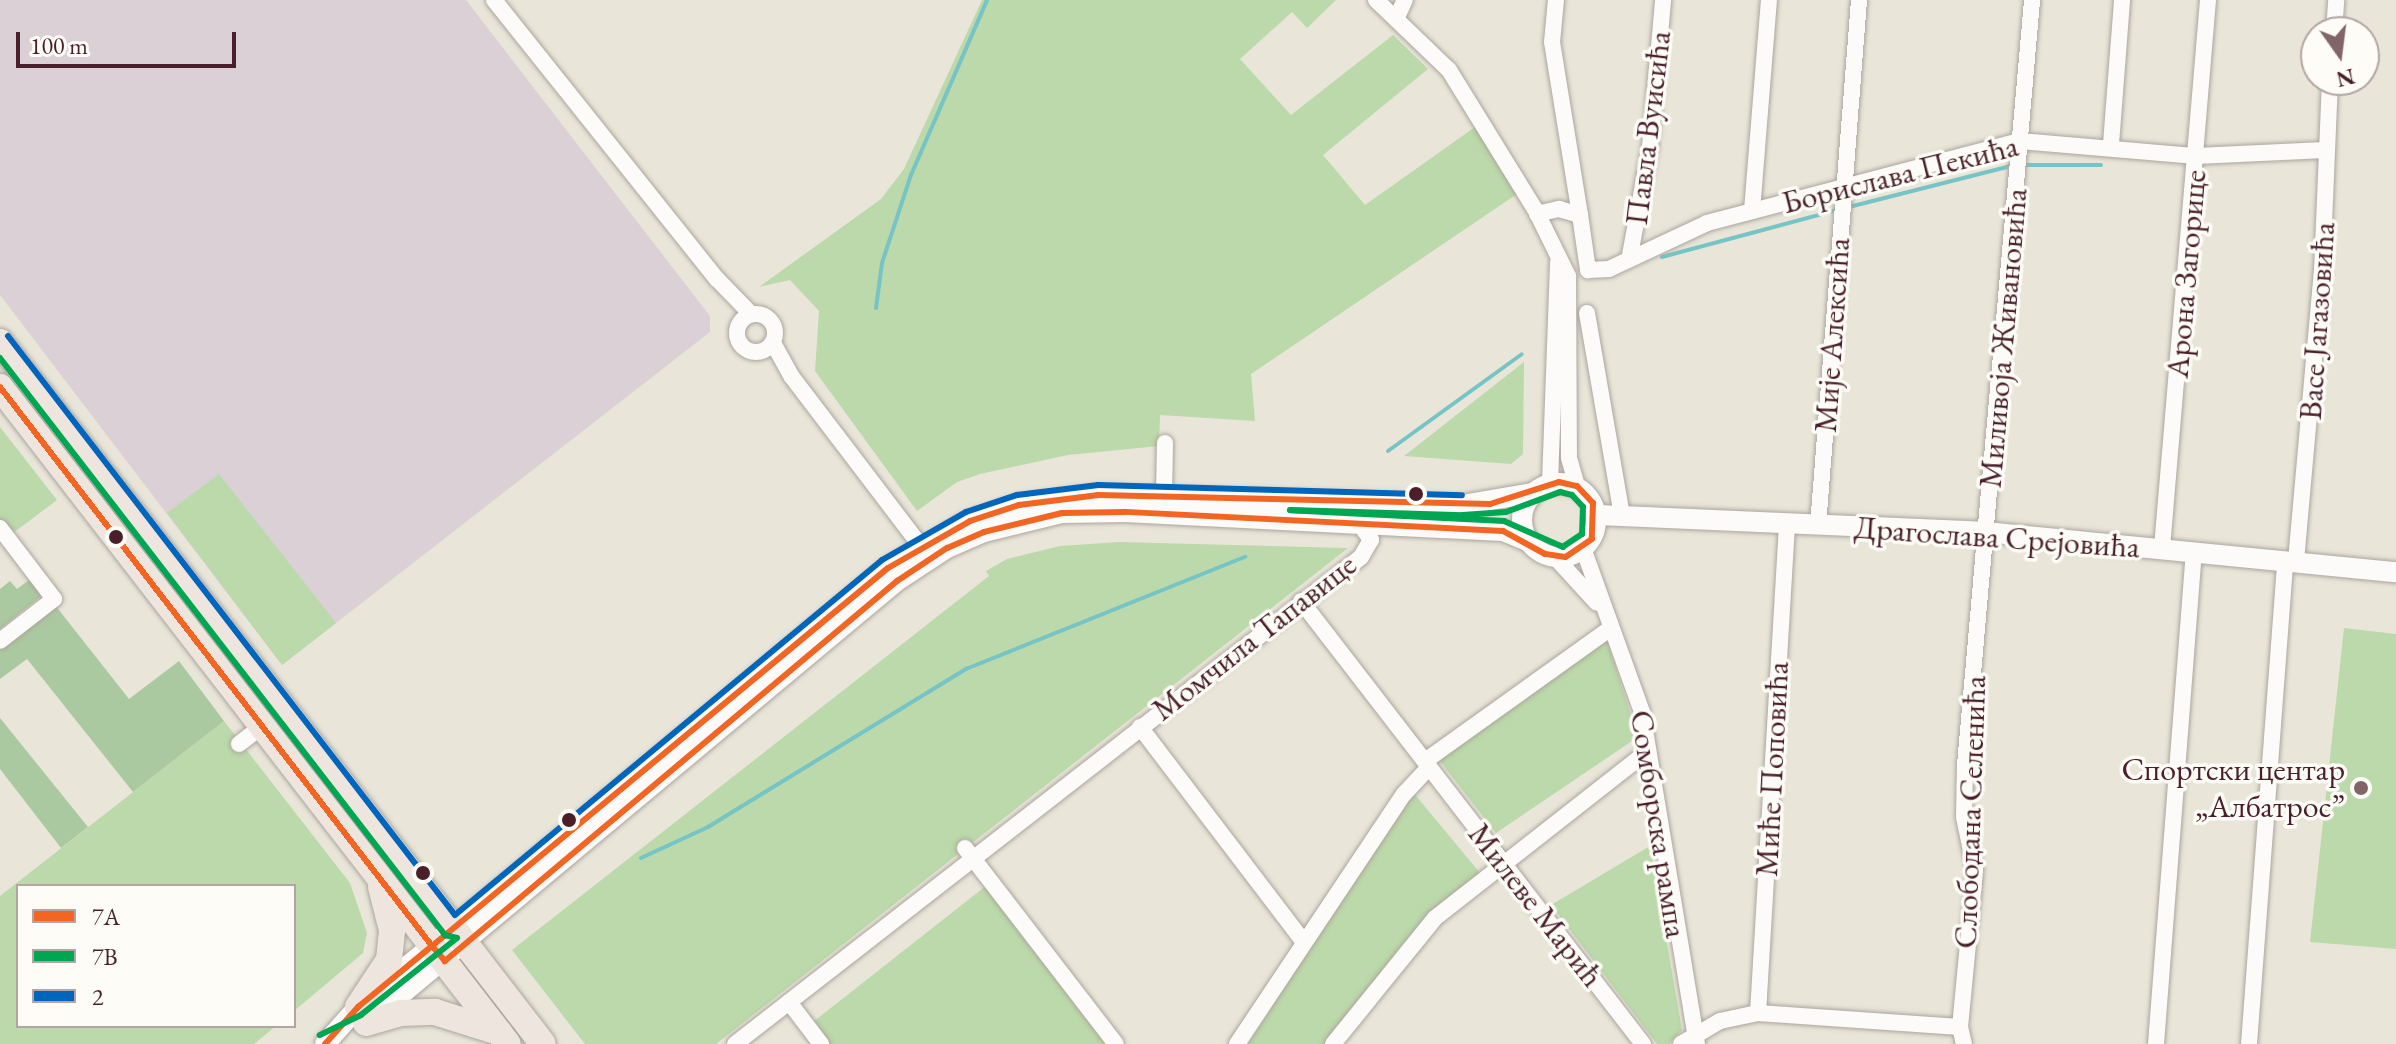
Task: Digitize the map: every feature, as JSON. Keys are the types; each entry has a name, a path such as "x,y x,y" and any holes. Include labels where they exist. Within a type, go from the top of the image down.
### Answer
{"main road":[{"path":"0,342 543,1044"},
{"path":"0,387 504,1038"},
{"path":"71,479 93,463"},
{"path":"362,1015 381,978 392,944 378,876"},
{"path":"362,1015 435,1012 504,1038"}],"street":[{"path":"494,0 746,318 741,346 769,346"},
{"path":"926,552 1008,524 1062,513 1503,531 1555,557 1583,548 1592,539 1597,515 1577,486 1569,458 1568,276 1558,262 1537,214 1449,70 1376,0"},
{"path":"1396,19 1405,0"},
{"path":"1537,214 1559,209 1580,215 1552,42 1556,0"},
{"name":"Павла Вуисића","path":"1630,255 1650,147 1663,0"},
{"path":"1752,211 1769,0"},
{"name":"Мије Алексића","path":"1818,526 1859,0"},
{"name":"Миливоја Живановића","path":"1985,532 2020,166 2032,0"},
{"path":"2111,144 2122,0"},
{"name":"Арона Загорице","path":"2162,548 2208,0"},
{"name":"Васе Јагазовића","path":"2249,1044 2291,561 2322,271 2329,96"},
{"name":"Борислава Пекића","path":"1580,215 1588,270 1609,269 1630,255 1752,211 1842,203 2020,141 2111,144 2196,156 2325,150"},
{"path":"1528,541 1522,511 1541,488 1558,262"},
{"path":"1587,313 1622,516"},
{"path":"746,318 770,318 775,328 769,346"},
{"path":"769,346 926,552"},
{"path":"1164,495 1165,443"},
{"path":"325,1044 926,552 970,521 1019,505 1098,495 1462,505 1541,488 1577,486"},
{"name":"Драгослава Срејовића","path":"1597,515 1985,532 2396,572"},
{"path":"1360,524 1371,540 1366,546"},
{"name":"Миће Поповића","path":"1758,1013 1787,525"},
{"name":"Момчила Тапавице","path":"735,1044 969,853 1140,727 1361,557 1366,546 1412,526"},
{"path":"0,528 54,599 0,641"},
{"name":"Слободана Селенића","path":"1964,1044 1960,1027 1975,870 1964,817 1965,765 1985,532"},
{"name":"Сомборска рампа","path":"1583,548 1603,610 1636,688 1690,1041"},
{"path":"2156,1044 2194,552"},
{"name":"Сомборска рампа","path":"1555,557 1603,610"},
{"name":"Милеве Марић","path":"1301,601 1643,1044"},
{"path":"1237,1044 1259,1018 1303,941 1427,764 1611,628"},
{"path":"239,744 261,727"},
{"name":"Момчила Тапавице","path":"1140,727 1303,941"},
{"path":"1333,1044 1406,949 1502,862 1648,751"},
{"path":"969,853 1116,1044"},
{"path":"789,1002 821,1044"},
{"path":"1690,1041 1729,1018 1758,1013 1960,1027"}],"shaded area":[{"path":"0,0 466,0 710,316 710,332 282,665 0,295"}],"green space":[{"path":"982,0 1336,0 1307,28 1292,12 1240,59 1291,115 1393,35 1428,69 1323,155 1365,205 1475,127 1517,194 1251,374 1255,421 1160,415 1159,446 1068,455 980,474 957,482 917,511 815,371 819,311 790,280 759,287 881,199 904,169"},
{"path":"1524,362 1523,454 1511,464 1404,456"},
{"path":"0,427 57,500 9,536 0,525"},
{"path":"219,474 336,623 282,665 167,513"},
{"path":"1119,542 1348,548 716,1044 585,1044 512,950 989,576 986,571 1007,559 1060,546"},
{"path":"33,577 45,593 0,629 0,589 10,581 17,589"},
{"path":"55,605 129,699 179,661 224,721 133,792 27,659 0,679 0,647"},
{"name":"Спортски центар „Албатрос”","path":"2344,628 2396,634 2396,949 2310,942"},
{"path":"1606,637 1638,737 1496,833 1439,760"},
{"path":"0,718 88,827 61,848 0,769"},
{"path":"224,721 350,883 367,933 363,953 296,1009 296,884 16,884 16,1028 274,1028 254,1044 0,1044 0,896"},
{"path":"1412,791 1480,873 1404,943 1326,1044 1248,1044"},
{"path":"1650,846 1682,1030 1669,1044 1657,1044 1551,905"},
{"path":"987,885 1110,1044 830,1044 813,1022"}],"waterway":[{"path":"876,308 882,263 911,175 987,0"},
{"path":"1849,207 2015,165"},
{"path":"2023,165 2101,165"},
{"path":"1662,257 1837,210"},
{"path":"1388,451 1522,354"},
{"path":"641,858 708,827 966,669 1245,557"}],"transit line":[{"name":"2","path":"8,336 455,915 882,560 966,512 1017,495 1098,485 1462,495"},
{"name":"7B","path":"0,358 445,935 457,938 361,1015 320,1035"},
{"name":"7A","path":"0,387 432,946"},
{"name":"7A","path":"1559,482 1577,486 1593,503 1592,539 1565,557 1545,554 1503,531 1125,512 1062,513 984,532 947,548 897,581 445,961 432,946 888,568 970,521 1019,505 1098,495 1490,504 1559,482"},
{"name":"7B","path":"1560,492 1572,495 1583,507 1582,534 1563,547 1504,521 1290,510 1463,515 1506,512 1560,492"},
{"name":"7A","path":"325,1044 358,1007 432,946"}],"place":[{"name":"Спортски центар „Албатрос”","path":"2361,788"}]}
